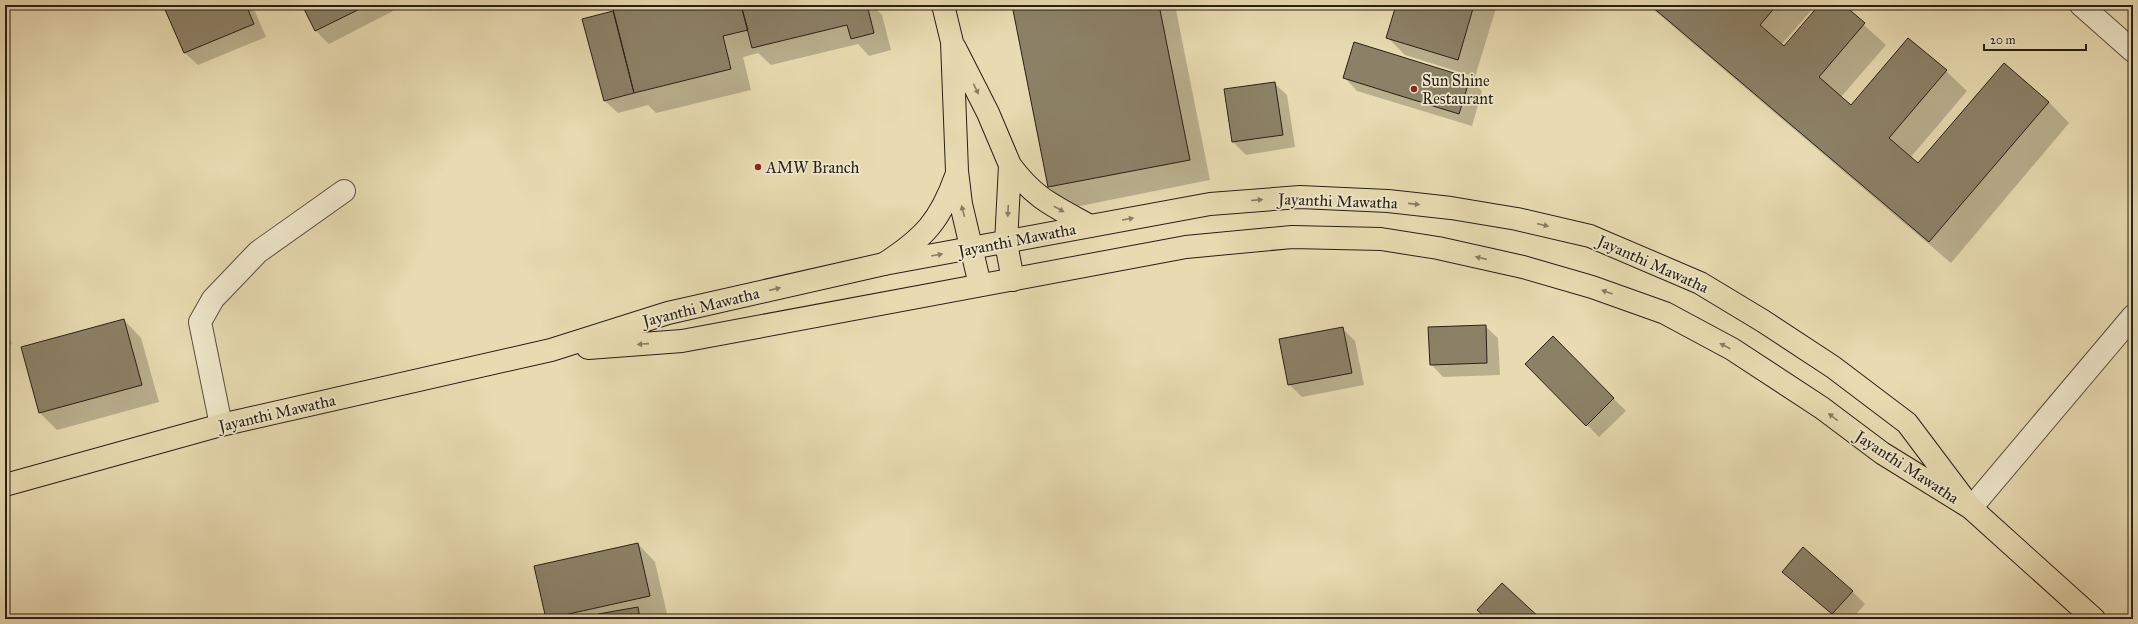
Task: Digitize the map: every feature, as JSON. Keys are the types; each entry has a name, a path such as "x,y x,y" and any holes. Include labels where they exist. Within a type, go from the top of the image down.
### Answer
{"main road":[{"path":"944,5 952,42 957,171 961,204 980,285"},
{"path":"952,42 988,113 1010,165 1024,184 1039,198 1090,226"},
{"path":"1010,165 1006,243 1013,280"},
{"path":"884,264 922,236 934,222 947,201 957,171"},
{"name":"Jayanthi Mawatha","path":"5,485 221,425 551,350 668,313 884,264 1006,243 1210,204 1300,197 1388,202 1451,208 1517,219 1590,236 1700,283 1763,320 1833,367 1906,423 1971,508"},
{"name":"Jayanthi Mawatha","path":"551,350 682,341 1186,247 1292,237 1381,239 1438,248 1523,267 1592,287 1665,314 1732,349 1822,408 1882,453 1971,508 2094,619"}],"street":[{"path":"2081,5 2133,51"},
{"path":"221,425 200,322 213,299 258,252 344,191"},
{"path":"1971,508 2133,316"}],"building":[{"path":"163,5 246,5 254,24 184,53"},
{"path":"302,5 368,5 315,31"},
{"path":"612,5 741,5 748,30 723,36 731,69 634,93"},
{"path":"741,5 867,5 874,33 851,39 847,25 752,48"},
{"path":"1012,5 1159,5 1190,160 1048,187"},
{"path":"1396,5 1474,5 1458,60 1386,38"},
{"path":"1650,5 1777,5 1760,25 1784,46 1819,5 1844,5 1865,23 1819,77 1851,105 1908,38 1947,70 1889,138 1918,163 2004,63 2049,102 1929,242"},
{"path":"613,11 634,93 604,101 582,19"},
{"path":"1354,42 1470,78 1459,114 1343,78"},
{"path":"1275,82 1283,135 1232,142 1224,89"},
{"path":"124,319 142,385 39,413 21,347"},
{"path":"1486,325 1487,363 1430,365 1428,327"},
{"path":"1343,327 1352,373 1288,385 1279,339"},
{"path":"1553,336 1614,398 1586,426 1525,364"},
{"path":"638,543 650,596 546,619 534,566"},
{"path":"1803,547 1853,591 1832,614 1782,572"},
{"path":"1502,583 1541,619 1487,619 1477,610"},
{"path":"638,607 640,619 599,619 598,614"}],"place":[{"name":"Sun Shine Restaurant","path":"1414,89"},
{"name":"AMW Branch","path":"758,167"}]}
